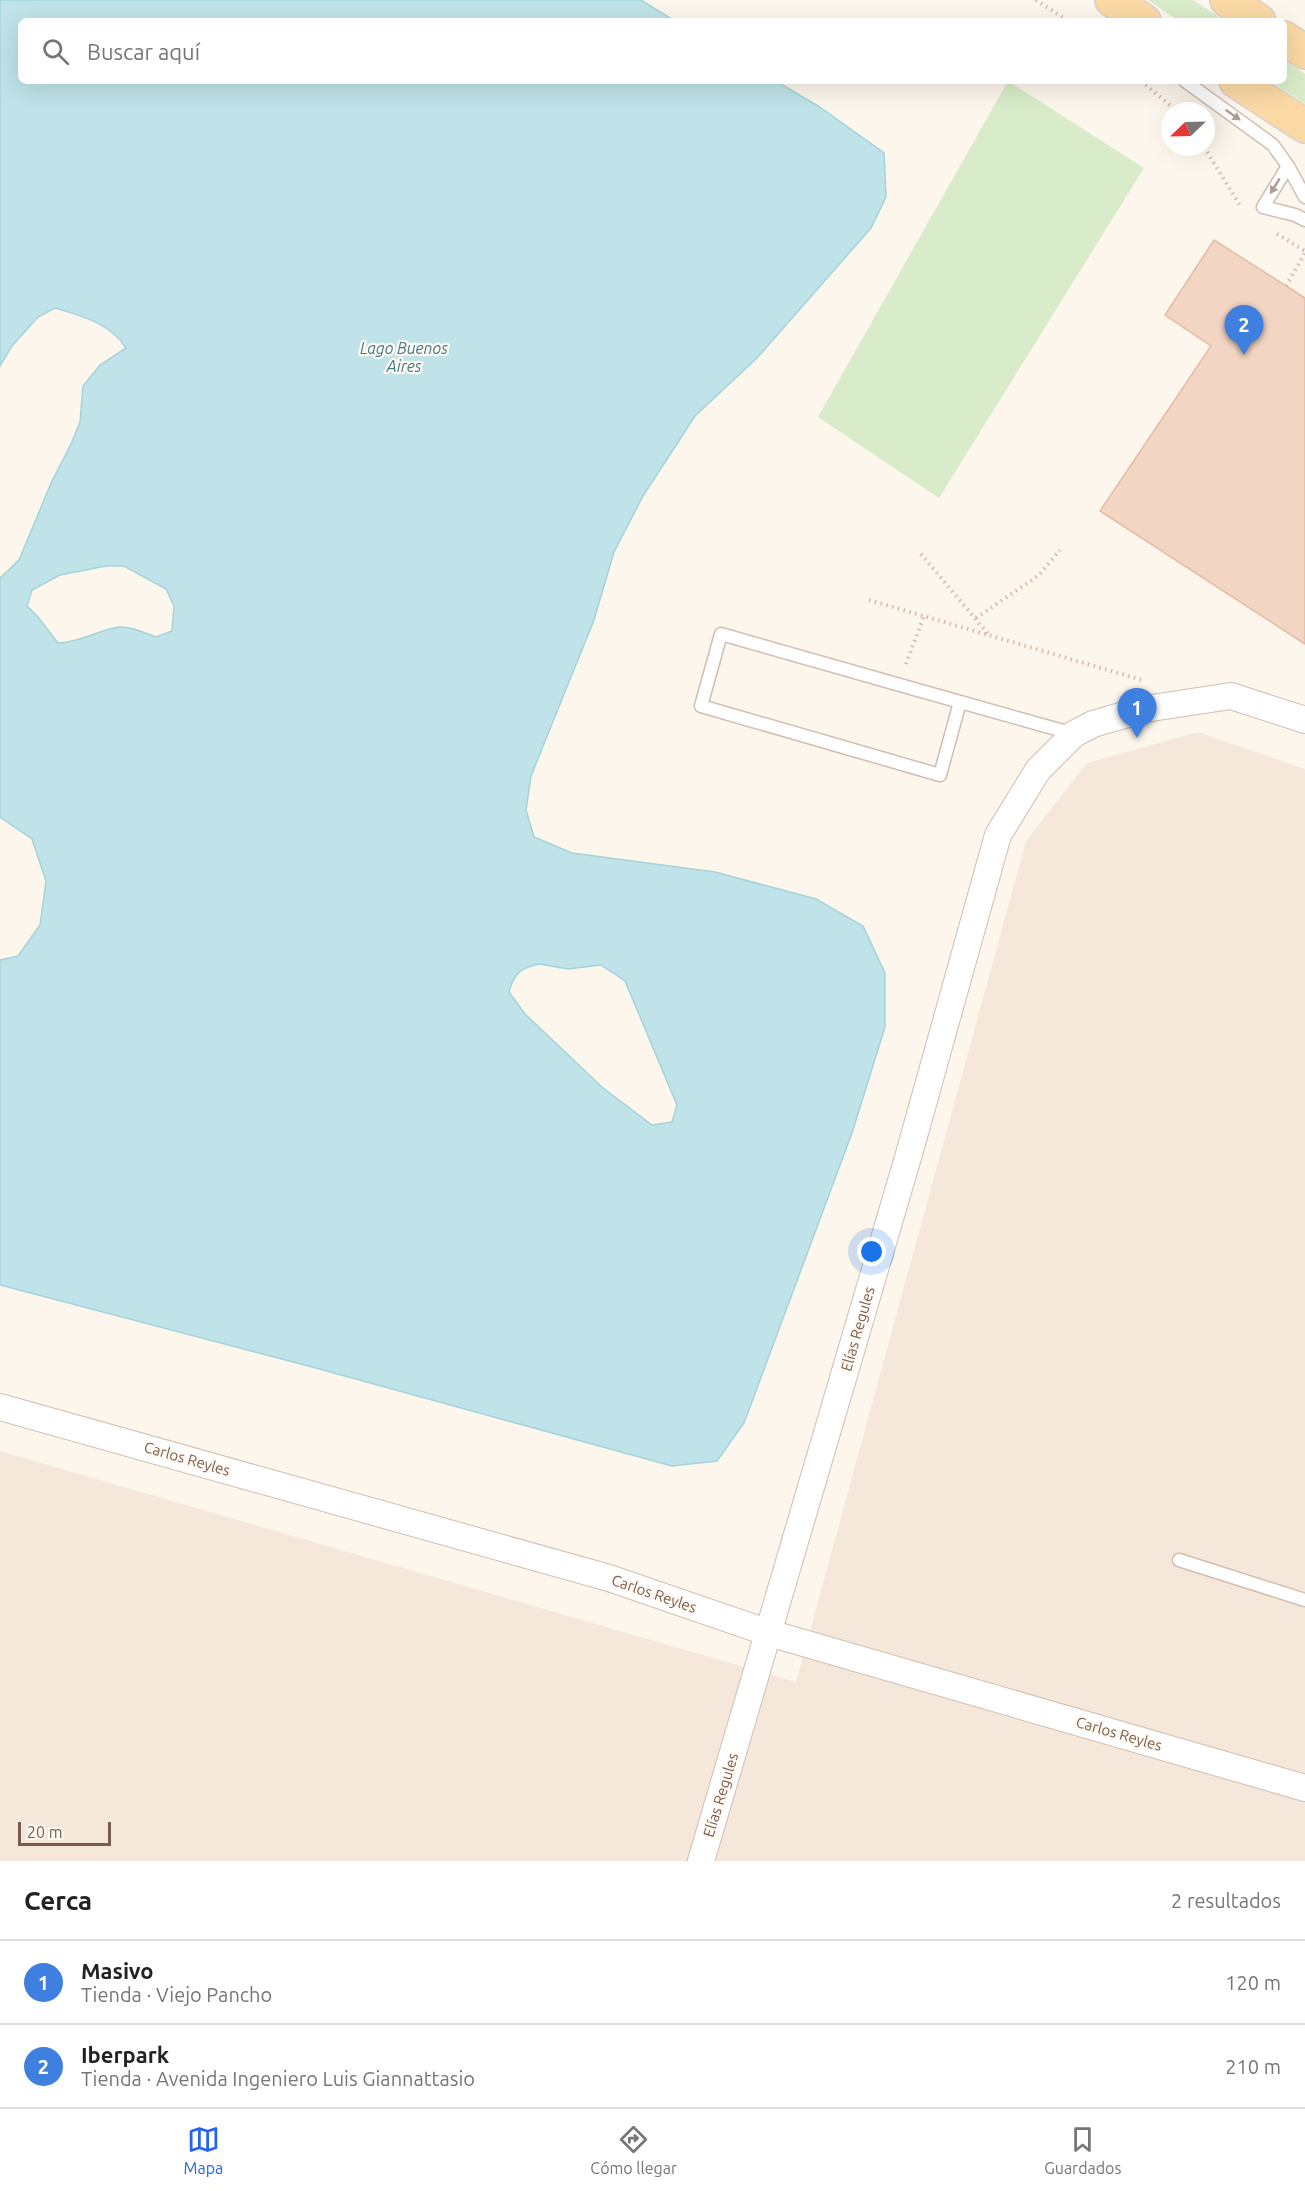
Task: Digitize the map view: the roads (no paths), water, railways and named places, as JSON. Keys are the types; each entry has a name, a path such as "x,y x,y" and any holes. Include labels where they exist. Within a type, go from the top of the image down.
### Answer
{"main road":[{"path":"1227,0 1254,18"},
{"path":"1119,8 1138,18"},
{"path":"1287,40 1305,52"},
{"path":"1241,84 1305,126"}],"street":[{"path":"1083,729 1145,709 1231,696 1305,720"},
{"name":"Elías Regules","path":"701,1861 912,1142 998,835 1038,770 1083,729"},
{"name":"Carlos Reyles","path":"0,1407 609,1578 769,1634 1305,1788"}],"lane":[{"path":"1189,84 1274,145 1305,197"},
{"path":"1288,166 1263,207 1295,215 1305,220"},
{"path":"960,702 940,775 701,706 721,634 960,702 1083,729"},
{"path":"1179,1560 1305,1600"}],"water":[{"name":"Lago Buenos Aires","path":"0,0 641,0 670,18 18,18 18,84 781,84 818,106 884,153 886,197 871,228 757,358 695,416 643,496 614,552 594,620 531,776 526,810 534,837 572,853 715,872 816,899 863,926 885,973 885,1027 852,1133 744,1423 717,1461 672,1466 316,1368 0,1285 0,960 18,956 40,925 46,881 32,839 0,817 0,578 19,560 52,481 71,444 80,422 83,386 100,365 126,348 104,326 55,308 38,317 12,346 0,366","holes":["106,566 124,566 166,589 174,606 172,631 156,637 119,627 58,643 27,606 32,590 60,575","539,964 568,969 601,965 625,981 677,1105 672,1122 652,1125 603,1088 525,1014 509,992 513,980 527,967"]}],"place":[{"name":"Iberpark","path":"1244,355"},
{"name":"Masivo","path":"1137,738"}]}
